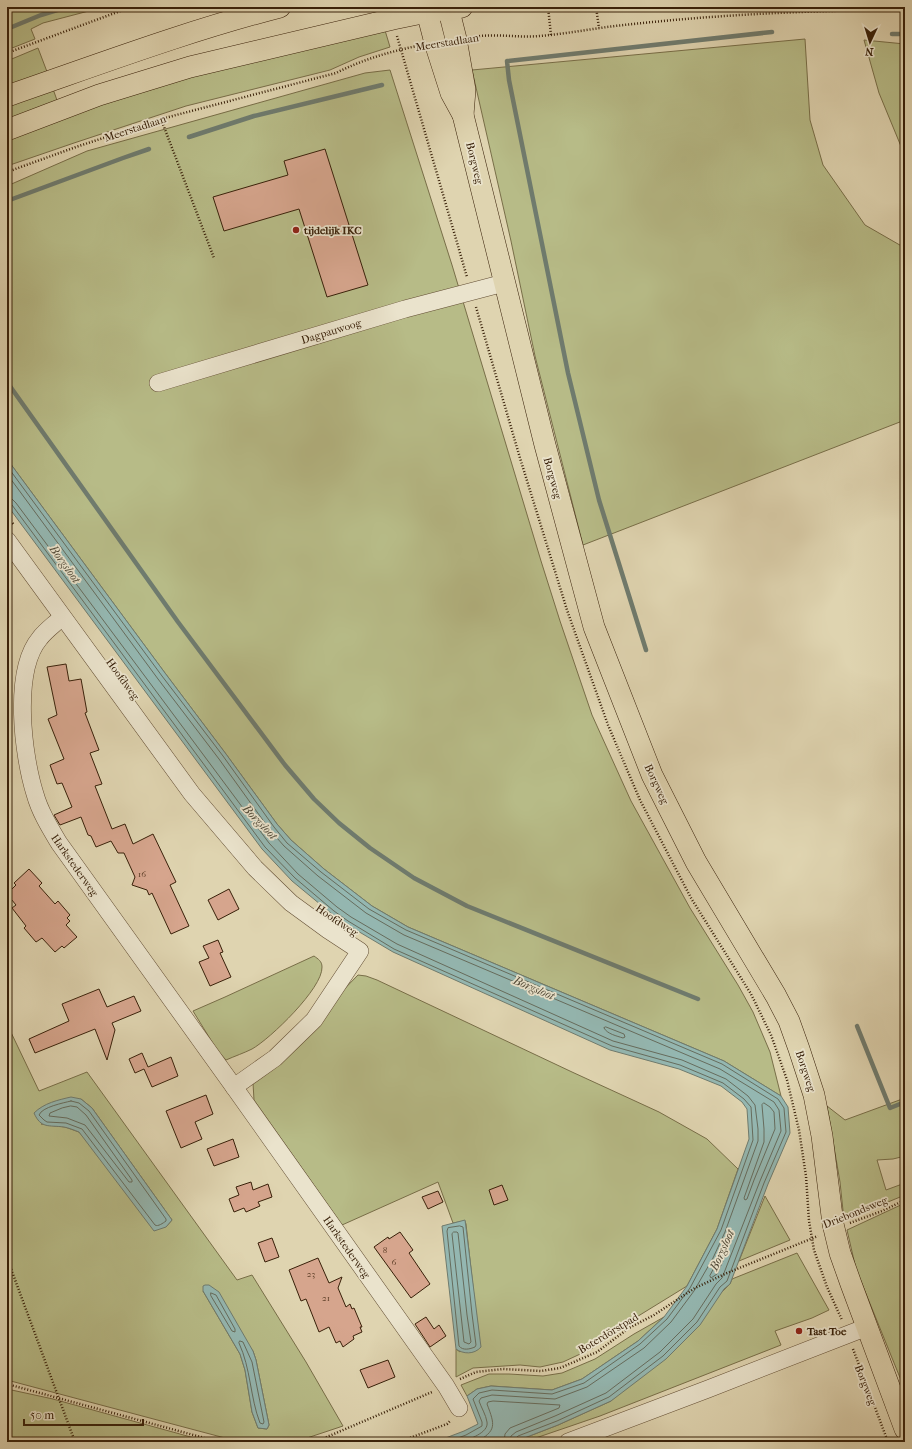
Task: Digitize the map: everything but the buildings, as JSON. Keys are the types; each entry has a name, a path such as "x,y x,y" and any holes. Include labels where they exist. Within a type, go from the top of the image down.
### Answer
{"main road":[{"path":"7,96 173,38 230,20 280,7"},
{"path":"7,130 99,96 190,67 427,9 453,8"},
{"name":"Borgweg","path":"453,8 456,39 465,90 463,115"},
{"name":"Borgweg","path":"427,9 435,43 451,92 463,115 545,445 594,627 655,782 696,862 776,996 788,1021 808,1075 816,1102 822,1136 828,1195 834,1230 849,1279 905,1429"}],"street":[{"name":"Dagpauwoog","path":"158,383 405,309 504,282"},
{"name":"Hoofdweg","path":"11,534 62,617 192,794 255,868 291,903 360,951 314,1020 275,1058 234,1087"},
{"name":"Harkstederweg","path":"62,617 39,638 33,649 25,674 23,698 22,715 27,760 35,796 49,826 59,843 446,1386 459,1408"},
{"path":"568,1442 605,1436 708,1389 867,1327"}],"path":[{"path":"7,53 131,7"},
{"path":"548,7 551,35"},
{"path":"596,7 599,28"},
{"name":"Meerstadlaan","path":"456,39 499,34 521,36 551,35 599,28 742,14 837,10 905,10"},
{"name":"Meerstadlaan","path":"7,172 161,119 336,73 358,62 401,49 435,43"},
{"path":"161,119 214,258"},
{"path":"7,516 11,534"},
{"name":"Driebondsweg","path":"811,1238 882,1211 905,1200"},
{"name":"Boterdörstpad","path":"315,1442 476,1372 503,1369 541,1370 560,1368 597,1352 629,1328 654,1315 695,1288 811,1238"},
{"name":"Borgweg","path":"811,1238 818,1265 848,1335 888,1442"},
{"path":"7,1258 75,1442"},
{"path":"7,1384 219,1442"},
{"path":"399,1442 447,1424 459,1408"}],"green space":[{"path":"7,7 104,7 43,23 31,29 35,39 7,50"},
{"path":"384,27 390,47 359,57 330,70 186,106 7,166 7,138 52,118 210,69"},
{"path":"805,39 810,120 823,165 865,225 905,248 905,420 583,545 535,356 511,241 472,70"},
{"path":"864,40 905,44 905,156 879,93"},
{"path":"38,48 49,77 7,91 7,61"},
{"path":"390,70 452,265 541,561 592,715 631,801 690,908 753,1012 770,1052 781,1096 724,1061 408,927 372,906 324,869 291,840 277,824 7,459 7,186 87,151 365,73"},
{"path":"52,86 59,106 7,124 7,104"},
{"path":"314,956 321,962 322,967 320,976 305,1000 271,1035 252,1049 226,1060 217,1050 193,1011"},
{"path":"358,975 377,980 659,1112 707,1139 738,1169 717,1229 687,1286 635,1318 591,1349 563,1362 540,1367 520,1365 473,1368 456,1377 456,1349 460,1352 479,1334 466,1224 465,1221 453,1223 438,1182 342,1225 254,1100 253,1083"},
{"path":"7,1024 39,1091 87,1072 237,1280 252,1275 306,1362 343,1426 295,1442 240,1442 7,1380","holes":["81,1099 92,1108 172,1220 166,1227 79,1132 65,1127 41,1124","203,1291 253,1351 269,1425 267,1429 258,1428 252,1412 245,1370 240,1354"]},
{"path":"905,1098 905,1156 893,1159 877,1160 886,1190 905,1183 905,1195 844,1220 840,1182 827,1106 845,1120"},
{"path":"765,1196 790,1240 739,1261"},
{"path":"905,1203 905,1390 856,1269 847,1230"},
{"path":"797,1253 829,1310 812,1318 775,1331 781,1345 600,1416 524,1442 514,1442 558,1425 611,1401 730,1284 732,1279"},
{"path":"664,1317 638,1341 582,1379 552,1390 491,1386 477,1389 467,1396 461,1385 489,1374 543,1376 562,1373 595,1359"},
{"path":"7,1389 53,1399 209,1442 7,1442"}],"water":[{"name":"Borgsloot","path":"7,459 277,824 291,840 324,869 372,906 408,927 724,1061 781,1096 788,1107 790,1133 768,1184 730,1284 724,1289 700,1325 666,1359 611,1401 558,1425 514,1442 435,1442 478,1424 467,1396 477,1389 491,1386 552,1390 582,1379 638,1341 664,1317 687,1286 717,1229 749,1139 747,1109 742,1102 721,1086 679,1069 610,1050 393,952 346,924 292,881 262,849 7,505"},
{"path":"71,1097 81,1099 92,1108 172,1220 166,1227 154,1231 79,1132 70,1128 43,1124 34,1113 47,1104"},
{"path":"465,1220 481,1347 478,1350 468,1353 456,1349 442,1226"},
{"path":"209,1285 219,1292 253,1351 269,1425 267,1429 258,1428 252,1412 245,1370 240,1354 203,1291 203,1286"}],"waterway":[{"path":"7,29 41,15 67,7"},
{"path":"646,650 599,500 568,373 509,80 507,61 772,32"},
{"path":"892,34 905,34"},
{"path":"189,137 254,116 382,85"},
{"path":"7,201 149,149"},
{"path":"7,382 178,622 285,765 314,799 339,823 370,848 414,878 467,906 698,999"},
{"path":"857,1026 890,1108 905,1102"}],"place":[{"name":"tijdelijk IKC","path":"296,230"},
{"name":"Tast Toe","path":"799,1331"}]}
